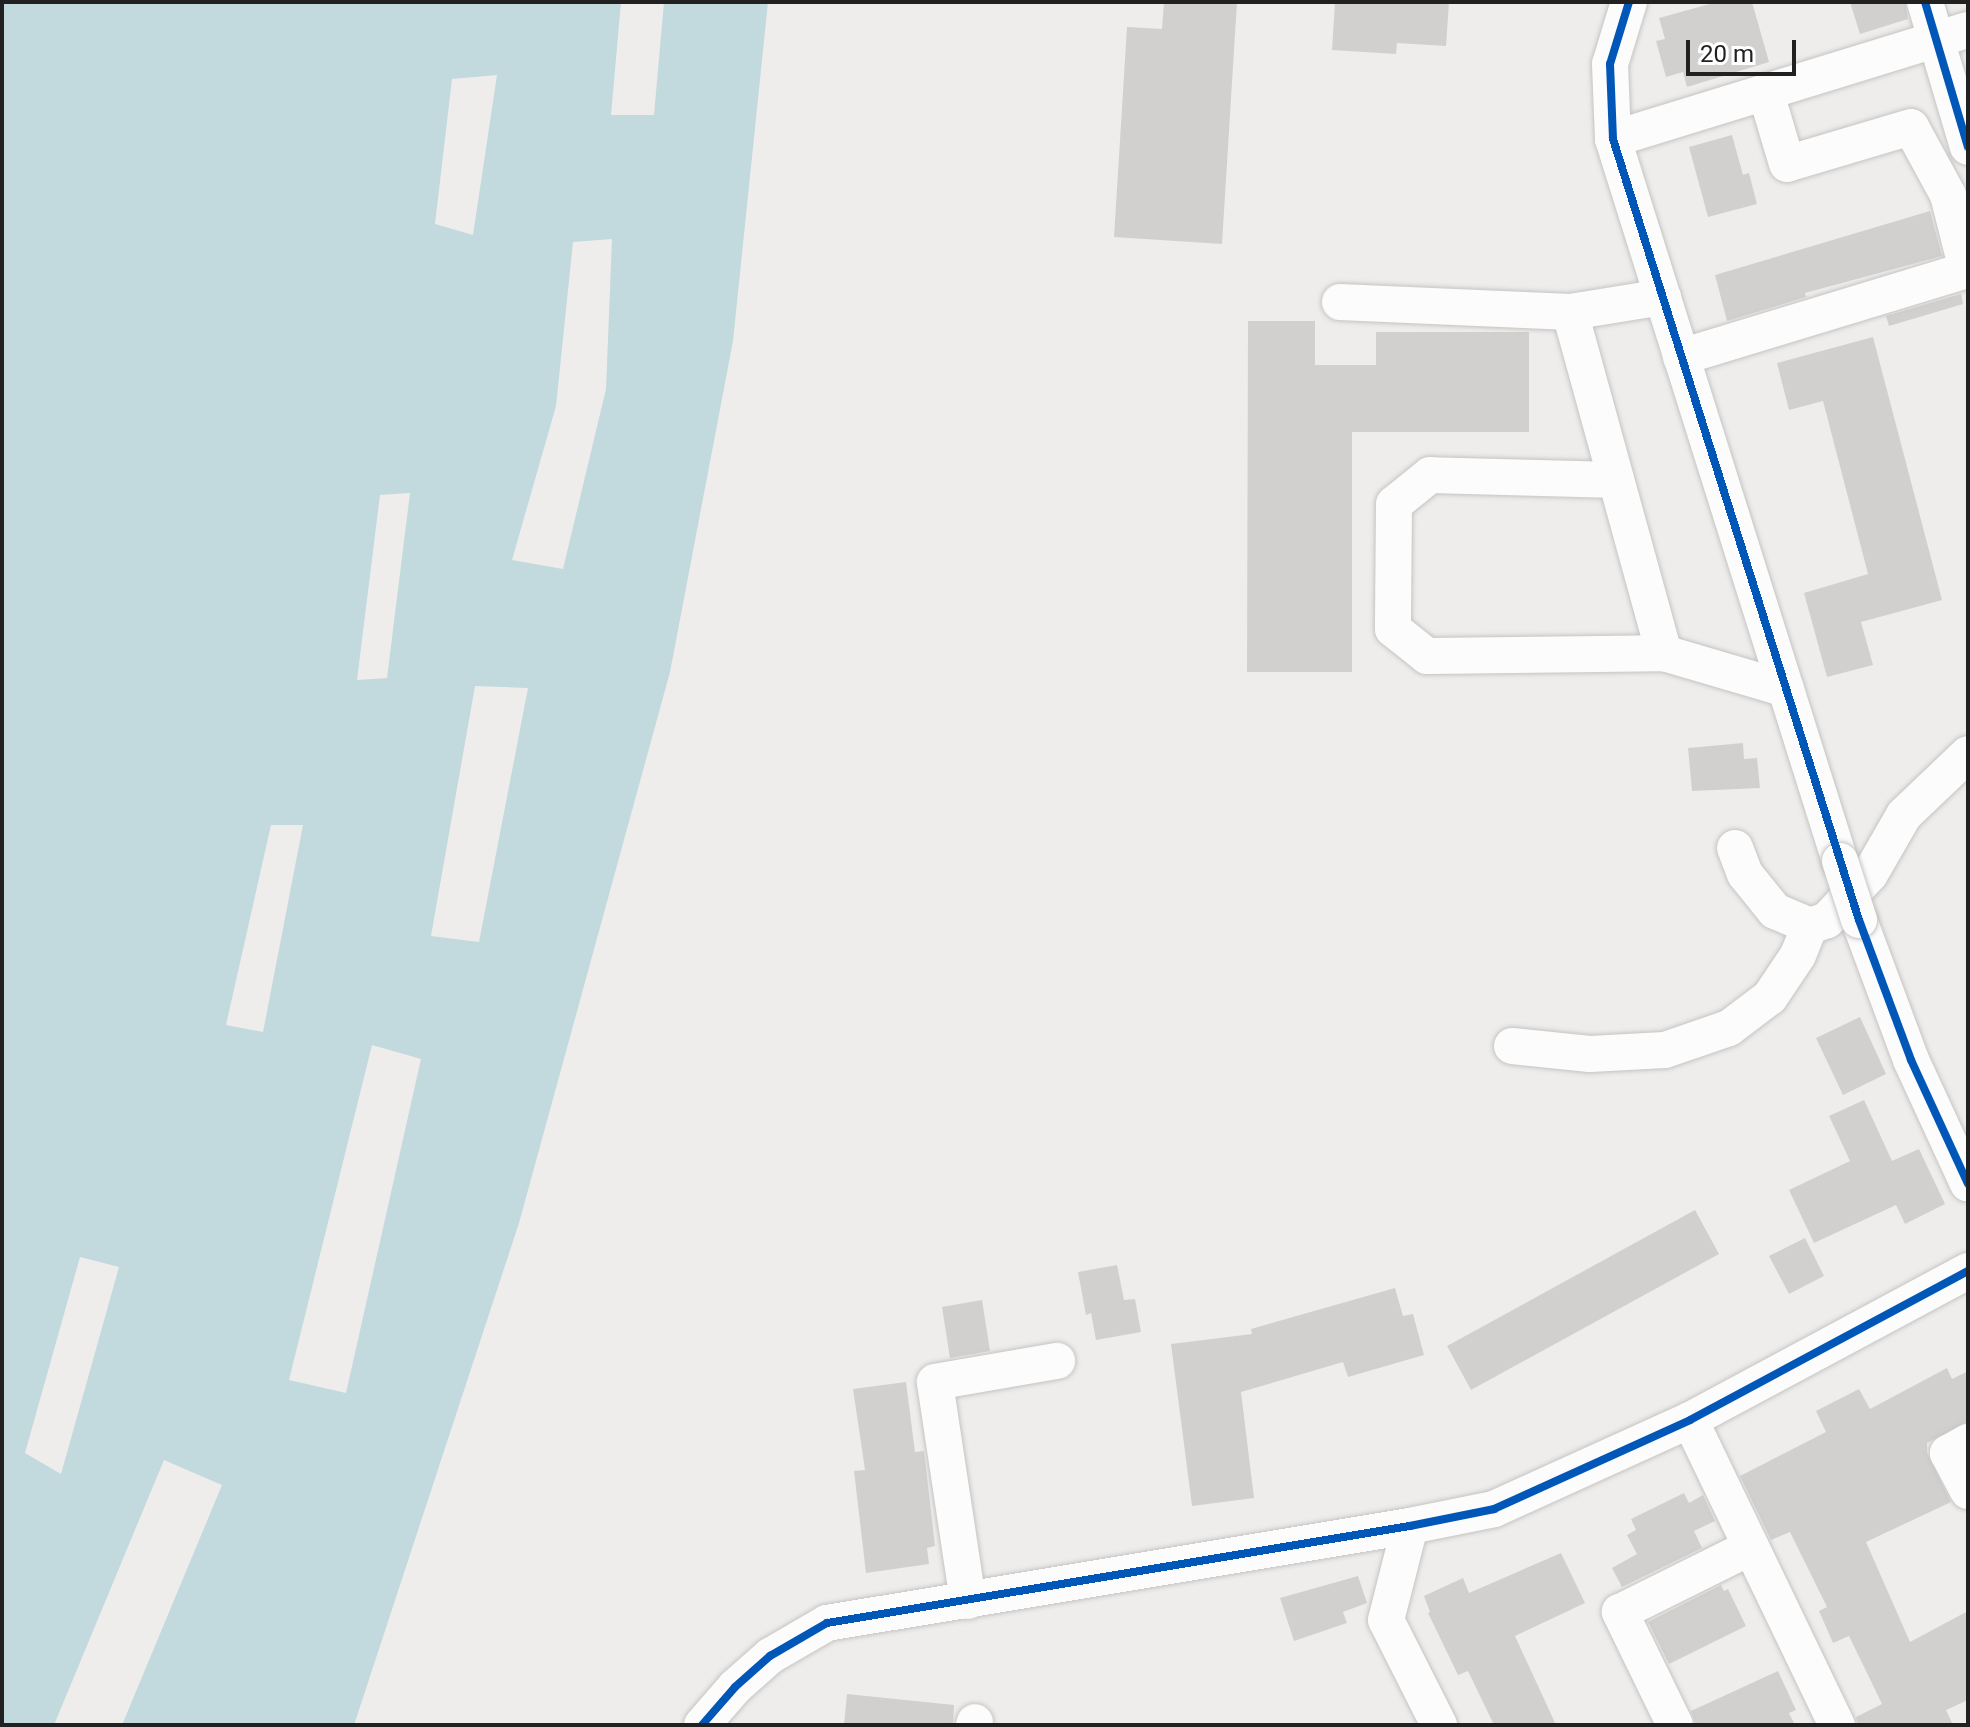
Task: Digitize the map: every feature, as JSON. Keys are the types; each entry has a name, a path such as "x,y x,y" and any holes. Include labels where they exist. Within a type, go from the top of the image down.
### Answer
{"street":[{"path":"1925,2 1953,36 1968,147"},
{"path":"1619,12 1610,64 1613,139 1859,920 1911,1060 1968,1184"},
{"path":"1613,139 1953,36"},
{"path":"1681,357 1967,270 1948,195 1911,127 1787,164 1766,93"},
{"path":"1340,302 1570,312 1663,297"},
{"path":"1570,312 1664,653"},
{"path":"1616,480 1430,475 1394,504 1393,629 1427,656 1664,653 1786,689"},
{"path":"1735,848 1745,874 1775,911 1810,926 1827,920 1860,885 1904,815 1968,754"},
{"path":"1512,1046 1590,1054 1665,1050 1729,1028 1770,997 1798,955 1810,926"},
{"path":"702,1725 735,1687 770,1656 827,1623 1410,1526 1494,1509 1690,1420 1968,1271"},
{"path":"968,1601 935,1382 1057,1361"},
{"path":"1690,1420 1837,1725"},
{"path":"1968,1442 1948,1453 1968,1491"},
{"path":"1410,1526 1386,1620 1439,1725"},
{"path":"1675,1725 1620,1612 1751,1547"}],"water":[{"path":"2,2 768,2 733,341 670,672 519,1223 354,1725 2,1725"}],"pier":[{"path":"621,2 664,2 654,115 611,115"},
{"path":"497,75 473,235 435,224 452,79"},
{"path":"612,239 606,389 563,569 512,560 556,406 573,242"},
{"path":"410,493 387,678 357,680 380,495"},
{"path":"475,686 528,688 479,942 431,936"},
{"path":"271,825 303,825 263,1032 226,1025"},
{"path":"372,1045 421,1059 346,1393 289,1380"},
{"path":"80,1257 119,1267 61,1474 25,1453"},
{"path":"164,1460 222,1485 122,1725 54,1725"}],"building":[{"path":"1164,2 1237,2 1222,244 1114,237 1127,27 1162,29"},
{"path":"1335,2 1449,2 1446,46 1397,43 1396,54 1332,50"},
{"path":"1717,2 1752,2 1769,62 1687,87 1683,72 1666,77 1656,41 1665,39 1659,18"},
{"path":"1850,2 1905,2 1908,19 1860,34"},
{"path":"1732,135 1743,175 1749,173 1757,204 1708,217 1689,147"},
{"path":"1930,211 1942,256 1805,293 1806,297 1727,321 1715,275"},
{"path":"1961,294 1963,304 1889,326 1886,316"},
{"path":"1248,321 1315,321 1315,365 1376,365 1376,332 1529,332 1529,432 1352,432 1352,672 1247,672"},
{"path":"1873,337 1942,600 1861,622 1873,665 1827,677 1804,593 1868,574 1823,401 1789,410 1777,363"},
{"path":"1743,743 1744,759 1757,758 1760,788 1692,791 1688,748"},
{"path":"1860,1017 1886,1074 1843,1095 1816,1038"},
{"path":"1864,1100 1892,1161 1919,1149 1945,1204 1905,1224 1896,1205 1814,1243 1789,1190 1850,1161 1829,1116"},
{"path":"1695,1210 1719,1254 1471,1390 1447,1346"},
{"path":"1805,1238 1824,1276 1789,1294 1769,1256"},
{"path":"1117,1265 1124,1300 1135,1299 1141,1332 1096,1340 1091,1313 1086,1315 1078,1272"},
{"path":"1395,1288 1403,1316 1413,1314 1424,1355 1348,1377 1343,1362 1241,1392 1254,1498 1192,1506 1171,1344 1252,1334 1251,1329"},
{"path":"982,1300 990,1351 950,1358 942,1307"},
{"path":"1947,1368 1952,1379 1968,1371 1968,1421 1927,1443 1927,1453 1951,1502 1866,1542 1910,1642 1968,1611 1968,1700 1946,1710 1953,1725 1858,1725 1856,1717 1882,1704 1849,1636 1833,1643 1819,1611 1827,1607 1790,1532 1771,1540 1740,1476 1826,1432 1816,1411 1859,1389 1870,1409"},
{"path":"906,1382 915,1452 924,1451 935,1546 927,1548 929,1564 866,1573 854,1471 865,1470 853,1389"},
{"path":"1684,1493 1689,1503 1703,1495 1715,1521 1694,1531 1702,1548 1622,1587 1612,1568 1637,1554 1627,1535 1636,1530 1631,1519"},
{"path":"1561,1553 1585,1603 1515,1636 1556,1725 1494,1725 1468,1671 1458,1675 1428,1613 1424,1596 1463,1578 1469,1593"},
{"path":"1358,1576 1367,1603 1343,1612 1347,1623 1294,1641 1280,1598"},
{"path":"1721,1585 1724,1591 1728,1589 1746,1626 1669,1664 1648,1622"},
{"path":"1778,1671 1796,1710 1789,1713 1795,1725 1696,1725 1691,1711"},
{"path":"847,1694 954,1705 953,1725 844,1725"}],"cycle path":[{"path":"1629,2 1610,64 1613,139 1859,920 1911,1060 1968,1184"},
{"path":"1925,2 1968,147"},
{"path":"702,1725 735,1687 770,1656 827,1623 1410,1526 1494,1509 1690,1420 1968,1271"}]}
